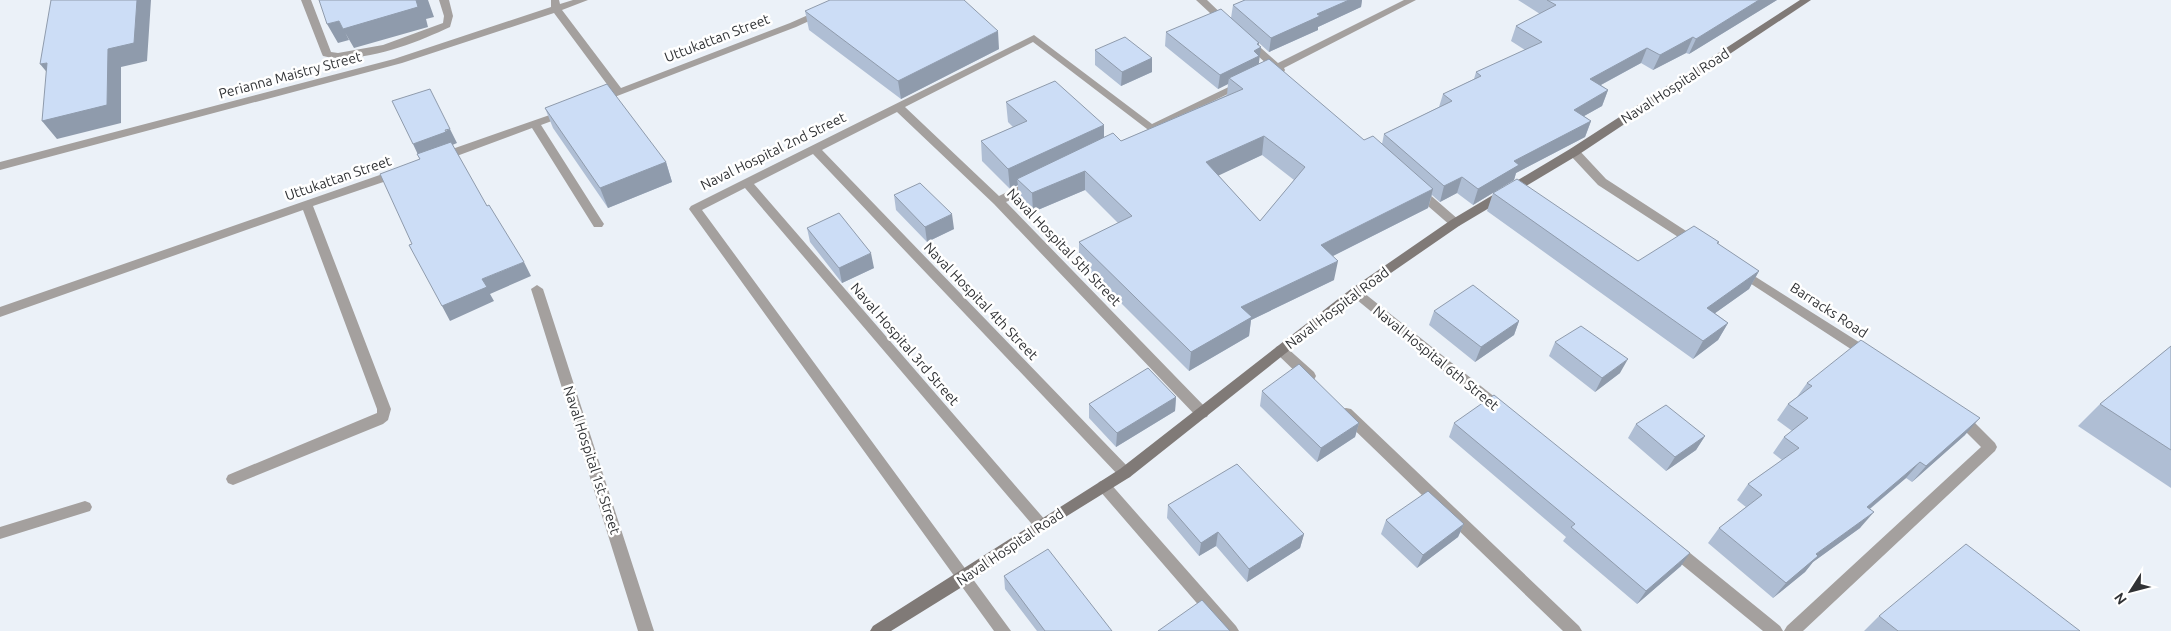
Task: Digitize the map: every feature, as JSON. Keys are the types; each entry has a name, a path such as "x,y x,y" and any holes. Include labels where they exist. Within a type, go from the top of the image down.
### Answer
{"street":[{"path":"306,0 327,54 334,57 344,57 394,45 447,25 449,12 444,0"},
{"name":"Perianna Maistry Street","path":"0,166 398,61 556,4 583,0"},
{"name":"Uttukattan Street","path":"428,162 620,93 793,25 850,0"},
{"path":"1201,0 1292,81"},
{"path":"1277,68 1411,0"},
{"name":"Naval Hospital Road","path":"880,631 965,577 1041,525 1125,473 1355,292 1455,223 1574,152 1806,0"},
{"path":"556,4 620,93"},
{"name":"Naval Hospital 2nd Street","path":"965,577 695,209 1034,38 1147,131 1277,68"},
{"path":"394,45 398,61"},
{"name":"Naval Hospital 5th Street","path":"898,107 998,201 1202,413"},
{"path":"535,124 598,224"},
{"name":"Naval Hospital 4th Street","path":"816,149 1125,473"},
{"path":"1574,152 1602,182 1710,252"},
{"name":"Uttukattan Street","path":"0,312 409,169"},
{"path":"998,201 1043,180"},
{"name":"Naval Hospital 3rd Street","path":"747,183 1041,525"},
{"path":"1410,184 1455,223"},
{"path":"233,479 378,420 383,416 384,409 307,205"},
{"name":"Barracks Road","path":"1727,263 1877,361"},
{"name":"Naval Hospital 1st Street","path":"537,289 646,631"},
{"name":"Naval Hospital 6th Street","path":"1355,292 1510,417"},
{"path":"1282,350 1317,384"},
{"path":"1338,405 1574,631"},
{"path":"1792,631 1990,447 1952,410"},
{"path":"1104,486 1231,631"},
{"path":"0,533 85,507"},
{"path":"1666,543 1775,631"},
{"path":"965,577 1004,631"}],"building":[{"path":"51,0 137,0 134,43 108,49 107,105 42,121 47,63 40,64"},
{"path":"319,0 416,0 418,7 343,29 339,21 327,24"},
{"path":"830,0 964,0 998,31 898,81 805,11"},
{"path":"1245,0 1349,0 1317,14 1320,16 1271,38 1233,5"},
{"path":"1547,0 1759,0 1696,39 1693,37 1660,55 1647,48 1590,79 1608,90 1574,110 1591,121 1514,161 1519,165 1478,189 1462,177 1444,186 1384,134 1452,101 1443,94 1481,76 1476,72 1542,42 1516,26 1556,5"},
{"path":"1221,9 1259,43 1257,44 1261,47 1254,51 1259,56 1220,75 1166,32"},
{"path":"1125,37 1152,58 1122,72 1095,50"},
{"path":"1269,59 1364,140 1373,136 1433,189 1321,245 1338,261 1241,307 1252,317 1191,352 1079,242 1132,216 1085,171 1032,193 1017,179 1113,133 1121,141 1243,89 1229,78","holes":["1264,136 1305,167 1260,221 1206,162"]},
{"path":"1055,81 1104,125 1008,169 981,141 1027,121 1006,102"},
{"path":"607,84 666,162 600,188 545,108"},
{"path":"430,89 450,129 413,144 392,101"},
{"path":"451,142 487,206 489,205 524,262 482,279 487,287 442,306 409,245 412,244 380,174 420,159 417,154"},
{"path":"1517,179 1638,261 1694,226 1759,271 1707,308 1728,323 1703,341 1493,193"},
{"path":"920,183 952,214 925,227 894,195"},
{"path":"839,213 871,253 839,268 807,228"},
{"path":"1473,285 1519,321 1481,347 1434,311"},
{"path":"1581,326 1628,359 1602,378 1555,342"},
{"path":"1861,340 1980,418 1926,466 1920,462 1867,507 1874,512 1816,554 1818,556 1786,583 1719,528 1762,495 1748,484 1799,448 1784,437 1808,418 1788,404 1812,386 1807,383"},
{"path":"2171,346 2171,450 2100,404"},
{"path":"1299,364 1359,423 1321,448 1262,391"},
{"path":"1148,368 1176,397 1117,433 1089,404"},
{"path":"1494,395 1690,553 1646,591 1571,527 1575,524 1454,423"},
{"path":"1666,405 1705,436 1675,457 1636,424"},
{"path":"1237,464 1304,534 1249,569 1218,532 1201,543 1168,505"},
{"path":"1428,491 1464,524 1423,555 1386,520"},
{"path":"1966,544 2080,631 1898,631 1879,616"},
{"path":"1048,549 1112,631 1045,631 1004,576"},
{"path":"1202,600 1230,631 1158,631"}]}
